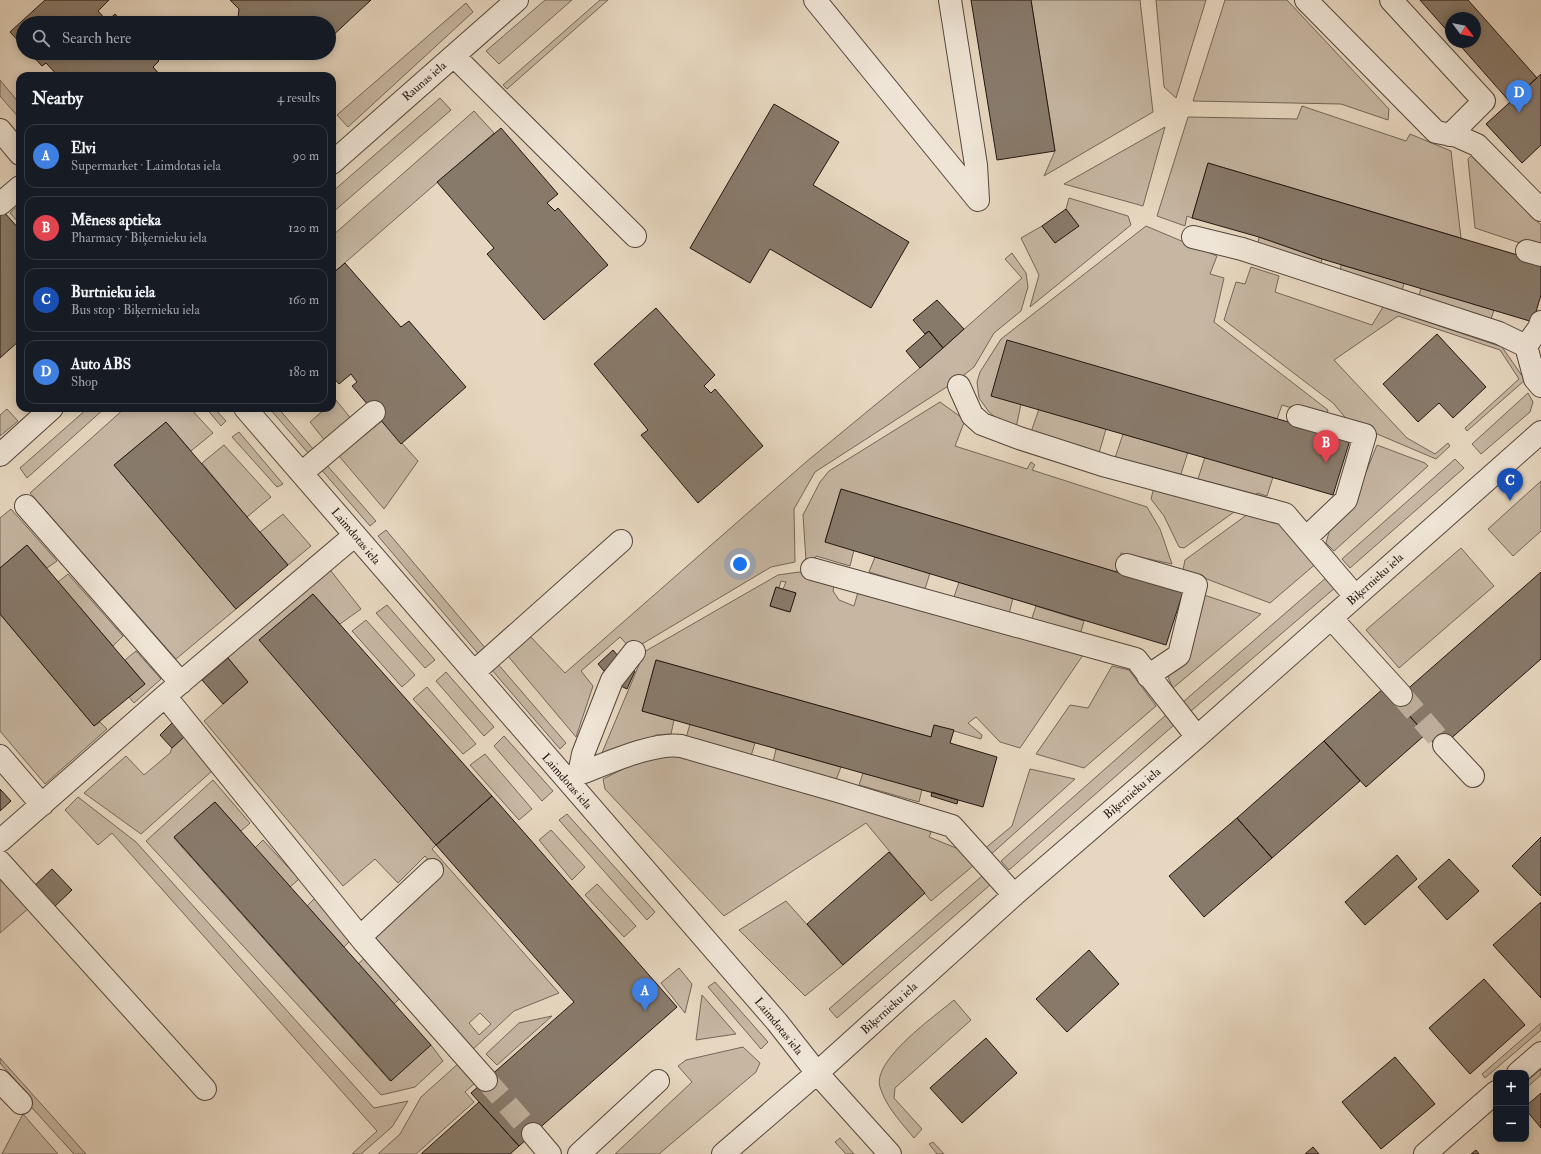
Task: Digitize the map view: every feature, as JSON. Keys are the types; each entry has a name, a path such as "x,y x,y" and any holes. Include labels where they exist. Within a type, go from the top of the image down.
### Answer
{"street":[{"name":"Raunas iela","path":"336,159 517,0"},
{"path":"815,0 978,200 976,165 950,0"},
{"path":"1306,0 1436,132 1450,135 1477,145 1541,210"},
{"path":"1391,0 1484,101 1450,135"},
{"path":"454,56 635,236"},
{"path":"0,130 16,149"},
{"path":"0,204 16,190"},
{"path":"1193,236 1242,249 1491,330 1526,346"},
{"path":"1526,346 1539,328 1541,322"},
{"path":"1526,346 1535,379 1541,386"},
{"path":"959,386 972,415 982,424 1019,438 1106,466 1285,514 1355,596"},
{"path":"0,455 48,412"},
{"name":"Laimdotas iela","path":"249,412 303,472 355,535 474,672 574,779 777,1022 817,1073 890,1154"},
{"path":"303,472 374,412"},
{"path":"1298,416 1365,435 1346,500 1306,538"},
{"name":"Biķernieku iela","path":"723,1154 817,1073 1014,895 1197,737 1541,432"},
{"path":"26,506 173,689 360,937 486,1080"},
{"path":"0,841 173,689 355,535"},
{"path":"474,672 621,541"},
{"path":"1128,565 1196,585 1179,655 1148,676"},
{"path":"812,569 1136,660 1197,737"},
{"path":"1331,618 1401,695"},
{"path":"574,779 612,680 634,652"},
{"path":"574,779 654,747 673,745 681,746 952,826 1014,895"},
{"path":"1444,745 1473,776"},
{"path":"0,756 42,805"},
{"path":"0,862 204,1090"},
{"path":"360,937 432,870"},
{"path":"1521,1070 1541,1053"},
{"path":"0,1080 21,1103"},
{"path":"579,1154 658,1081"},
{"path":"1425,1154 1493,1095"},
{"path":"533,1134 550,1154"}],"shaded area":[{"path":"545,0 572,0 499,64 486,51"},
{"path":"600,0 608,0 507,89 503,85"},
{"path":"1031,0 1140,0 1153,112 1044,176 1055,151"},
{"path":"1156,0 1206,0 1176,98 1164,87"},
{"path":"1225,0 1287,0 1389,109 1388,120 1341,104 1193,101"},
{"path":"466,3 473,12 348,127 337,115"},
{"path":"0,80 16,99 16,114 0,96"},
{"path":"440,98 451,110 336,210 336,189"},
{"path":"1302,106 1406,141 1410,134 1451,151 1461,238 1208,163 1192,218 1187,216 1185,226 1157,216 1188,117 1297,119"},
{"path":"474,111 494,133 336,271 336,232"},
{"path":"1165,127 1143,206 1064,184"},
{"path":"1473,154 1541,225 1541,250 1475,228 1468,159"},
{"path":"1069,198 1128,216 1131,225 1030,307 1039,275 1021,238 1042,226 1055,243 1078,226 1066,209"},
{"path":"16,208 16,220 10,213"},
{"path":"1146,226 1217,256 1210,274 1224,278 1214,322 1328,410 1326,418 1282,405 1277,419 1021,404 1016,428 1001,422 989,412 979,398 977,382 980,372 1001,339"},
{"path":"1259,237 1322,259 1320,267 1258,244"},
{"path":"1012,253 1026,273 1028,287 1021,311 994,333 974,367 959,379 815,472 794,509 795,562 771,567 632,650 620,637 581,671 593,686 576,737 507,655 529,635 565,673 806,462 920,368 1022,278 1005,259"},
{"path":"1341,265 1404,283 1402,291 1340,273"},
{"path":"1251,267 1279,276 1275,292 1372,325 1383,307 1502,347 1525,380 1467,431 1465,428 1519,379 1500,350 1398,316 1334,360 1407,438 1435,454 1448,443 1450,446 1436,459 1349,422 1333,403 1224,320 1236,282 1245,284"},
{"path":"1421,288 1494,310 1491,319 1419,296"},
{"path":"1528,393 1533,402 1530,412 1481,454 1472,444"},
{"path":"336,400 352,420 326,442 310,422 321,412 336,412"},
{"path":"940,402 965,420 955,446 1027,469 1031,462 1035,465 1032,470 1147,507 1160,529 1172,564 1121,553 1116,572 841,489 825,541 854,550 850,566 816,556 814,563 806,561 803,515 820,482 829,471"},
{"path":"7,409 18,421 0,436 0,415"},
{"path":"1039,409 1106,429 1099,453 1031,432"},
{"path":"83,412 101,412 27,478 20,468"},
{"path":"121,412 194,412 213,433 191,451 166,422 114,465 236,609 176,659 30,493"},
{"path":"209,412 218,412 226,421 221,426"},
{"path":"272,412 281,412 314,450 309,454"},
{"path":"382,421 418,461 384,509 339,456"},
{"path":"239,432 283,484 277,487 232,437"},
{"path":"1123,434 1188,452 1180,477 1115,458"},
{"path":"224,445 271,497 247,517 202,463"},
{"path":"1377,445 1425,463 1428,466 1334,551 1326,543 1331,525 1353,504"},
{"path":"1205,457 1273,477 1267,496 1257,493 1255,499 1197,482"},
{"path":"1455,459 1464,468 1350,568 1342,559"},
{"path":"324,462 376,521 370,526 319,467"},
{"path":"1541,481 1541,531 1513,556 1488,529"},
{"path":"1155,483 1241,507 1184,548 1179,547 1164,516 1151,499"},
{"path":"11,509 57,561 47,568 27,545 0,568 0,518"},
{"path":"1252,511 1282,520 1318,562 1270,603 1183,570 1185,560"},
{"path":"283,514 311,546 288,565 260,532"},
{"path":"386,530 487,650 481,657 378,536"},
{"path":"1461,548 1494,586 1399,668 1366,630"},
{"path":"875,557 930,573 925,589 869,572"},
{"path":"327,566 361,609 340,624 313,594 260,640 436,845 432,849 559,993 514,1011 470,1052 374,938 441,874 425,856 398,883 375,859 343,886 204,721 248,682 228,658","holes":["480,1013 491,1024 479,1035 469,1023"]},
{"path":"799,572 811,575 834,586 833,591 839,600 854,606 858,592 1083,655 1020,748 1000,742 976,717 968,723 982,735 981,739 934,725 931,737 656,660 642,711 674,720 671,734 656,735 599,760 641,660 637,656 778,575","holes":["781,581 786,582 783,589 796,593 789,612 770,606 776,587 779,588"]},
{"path":"68,574 123,636 113,646 58,582"},
{"path":"1327,577 1336,587 1191,711 1183,702"},
{"path":"959,582 1013,598 1009,614 954,597"},
{"path":"1201,594 1261,614 1173,688 1168,677 1186,658"},
{"path":"387,605 435,660 425,668 376,613"},
{"path":"1036,606 1084,621 1080,635 1031,621"},
{"path":"0,614 94,726 100,722 107,729 45,784 0,731"},
{"path":"366,620 415,675 402,687 352,631"},
{"path":"136,651 161,679 134,703 129,697 145,684 125,660"},
{"path":"497,663 566,743 560,749 491,669"},
{"path":"1112,666 1129,670 1156,706 1084,768 1036,754 1070,705 1088,708"},
{"path":"446,672 494,727 484,736 436,681"},
{"path":"427,687 476,744 463,754 413,699"},
{"path":"1166,715 1174,725 1009,870 1001,861"},
{"path":"690,724 755,743 751,756 686,738"},
{"path":"185,736 212,771 141,834 84,793 126,756 144,775 170,753 172,748"},
{"path":"504,736 553,791 542,801 494,746"},
{"path":"776,749 841,767 836,780 773,762"},
{"path":"485,754 532,809 519,820 470,765"},
{"path":"677,755 932,830 929,837 961,850 973,866 931,901 866,823 724,916 605,789 603,779 641,760"},
{"path":"1030,769 1075,779 988,857 983,850 1012,826"},
{"path":"863,773 922,789 919,802 859,785"},
{"path":"213,780 250,823 241,831 215,802 174,838 390,1081 431,1045 443,1061 415,1087 381,1095 146,841"},
{"path":"78,797 136,842 374,1108 408,1101 392,1127 361,1154 352,1154 377,1131 112,833 98,845 65,810"},
{"path":"567,814 655,912 647,920 559,820"},
{"path":"551,830 585,867 572,880 539,840"},
{"path":"263,840 299,879 290,887 255,848"},
{"path":"0,876 29,908 0,933"},
{"path":"982,876 990,885 837,1018 829,1009"},
{"path":"597,884 636,926 624,937 585,895"},
{"path":"315,898 352,939 344,947 307,906"},
{"path":"786,901 843,965 805,996 739,930"},
{"path":"366,957 401,997 394,1004 358,964"},
{"path":"679,968 692,984 685,1013 661,983"},
{"path":"715,982 768,1042 761,1049 708,987"},
{"path":"702,995 736,1034 696,1040"},
{"path":"954,1000 971,1020 895,1088 894,1098 922,1129 914,1138 894,1114 886,1101 880,1087 880,1076 886,1064 907,1039"},
{"path":"552,1016 497,1065 486,1054 519,1023"},
{"path":"1541,1023 1541,1030 1485,1078 1482,1074"},
{"path":"743,1047 760,1063 756,1072 659,1154 615,1154 692,1082 678,1066 686,1060"},
{"path":"0,1058 86,1154 74,1154 24,1099 29,1095 0,1063"},
{"path":"460,1062 477,1081 465,1092 474,1102 416,1154 378,1154 400,1134 421,1097"},
{"path":"1541,1069 1541,1075 1529,1085 1529,1079"},
{"path":"23,1114 58,1154 2,1154"},
{"path":"840,1138 854,1154 846,1154 835,1142"},
{"path":"933,1142 944,1154 937,1154 929,1144"}],"building":[{"path":"45,0 109,0 98,11 102,16 28,16"},
{"path":"230,0 371,0 336,32 336,16 238,16 239,9"},
{"path":"971,0 1031,0 1055,151 997,160"},
{"path":"1420,0 1468,0 1479,12 1445,12 1445,28"},
{"path":"1481,15 1537,78 1510,102 1462,48 1481,48"},
{"path":"16,27 16,38 10,32"},
{"path":"36,60 159,61 153,67 157,72 54,72 46,63 42,66"},
{"path":"1541,74 1541,145 1522,163 1486,124"},
{"path":"774,104 839,142 813,185 909,242 871,308 770,249 750,283 690,248"},
{"path":"501,128 558,194 547,203 555,211 558,208 608,265 544,320 487,254 494,248 437,182"},
{"path":"1208,163 1541,262 1541,295 1533,322 1322,259 1259,237 1192,218"},
{"path":"1066,209 1079,226 1055,243 1042,226"},
{"path":"3,211 16,226 16,344 0,358 0,214"},
{"path":"345,263 401,327 409,321 466,387 401,444 352,386 357,382 351,374 339,384 336,381 336,271"},
{"path":"937,300 964,329 943,348 929,331 925,334 913,320"},
{"path":"656,308 715,375 704,386 711,393 715,389 763,446 698,503 641,435 648,430 594,364"},
{"path":"929,331 943,348 920,368 906,351"},
{"path":"1437,334 1486,387 1453,418 1439,403 1418,422 1383,384"},
{"path":"1007,340 1350,440 1333,495 991,396"},
{"path":"166,422 288,565 236,609 114,465"},
{"path":"841,489 1183,592 1166,645 825,542"},
{"path":"27,545 145,684 94,726 0,614 0,568"},
{"path":"1541,572 1541,659 1439,749 1395,700"},
{"path":"776,587 796,593 790,612 770,606"},
{"path":"313,594 492,796 436,845 259,640"},
{"path":"613,650 619,657 604,671 598,664"},
{"path":"228,658 248,682 223,704 202,680"},
{"path":"656,660 931,737 934,725 954,730 950,743 997,757 983,807 642,711"},
{"path":"627,667 635,671 627,689 619,685"},
{"path":"1384,688 1426,734 1366,787 1324,741"},
{"path":"173,722 185,736 172,748 160,735"},
{"path":"1324,741 1360,781 1272,858 1237,818"},
{"path":"0,789 11,801 0,811"},
{"path":"932,792 958,800 957,804 931,796"},
{"path":"492,796 677,1007 519,1146 471,1093 574,1002 436,845"},
{"path":"215,802 431,1045 391,1081 174,837"},
{"path":"1237,818 1272,858 1204,917 1169,876"},
{"path":"1541,837 1541,896 1512,866"},
{"path":"889,852 925,893 843,965 807,924"},
{"path":"1397,855 1417,879 1365,925 1345,902"},
{"path":"1449,859 1479,891 1447,920 1418,887"},
{"path":"52,869 72,890 52,909 32,888"},
{"path":"1541,902 1541,998 1493,945"},
{"path":"1089,950 1119,984 1067,1032 1036,999"},
{"path":"1484,979 1525,1025 1470,1074 1429,1028"},
{"path":"986,1038 1017,1073 962,1123 930,1088"},
{"path":"1395,1057 1435,1104 1381,1149 1342,1102"},
{"path":"1541,1093 1541,1128 1529,1114 1529,1103"},
{"path":"479,1102 519,1146 510,1154 421,1154"},
{"path":"1313,1147 1319,1154 1305,1154"},
{"path":"1476,1150 1479,1154 1471,1154"}],"tunnel":[{"path":"1401,695 1444,745"},
{"path":"486,1080 533,1134"}],"place":[{"name":"Auto ABS","path":"1519,113"},
{"name":"Mēness aptieka","path":"1326,463"},
{"name":"Burtnieku iela","path":"1510,501"},
{"name":"Elvi","path":"645,1011"}]}
